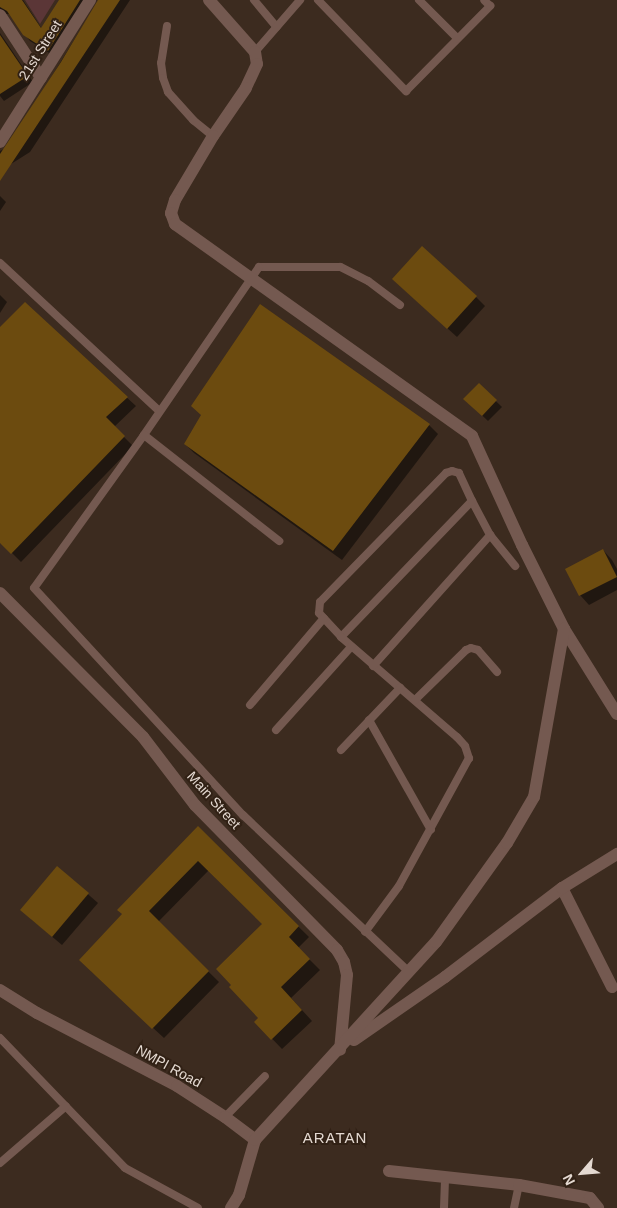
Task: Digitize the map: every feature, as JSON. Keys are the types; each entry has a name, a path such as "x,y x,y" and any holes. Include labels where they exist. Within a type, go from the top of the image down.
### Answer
{"street":[{"name":"21st Street","path":"2,132 41,78 90,0"},
{"path":"209,0 255,52 257,64 246,88 213,136 175,200 171,213 174,224 472,436 522,545 564,629 617,714"},
{"path":"0,15 41,78"},
{"name":"Main Street","path":"0,593 142,737 195,805 338,950 344,962 347,975 340,1050"},
{"path":"231,1208 239,1195 255,1140 340,1050 408,971 436,942 507,843 534,797 564,629"},
{"path":"340,1050 444,977 562,888 617,854"},
{"path":"562,888 612,987"},
{"name":"NMPI Road","path":"0,990 37,1013 177,1086 225,1117 255,1140"},
{"path":"389,1171 519,1185 590,1198 598,1208"}],"lane":[{"path":"254,0 277,28"},
{"path":"255,52 300,0"},
{"path":"318,0 406,91 490,6 484,0"},
{"path":"419,0 457,38"},
{"path":"167,26 161,62 163,78 168,92 194,120 213,136"},
{"path":"0,263 159,411"},
{"path":"400,305 368,282 340,267 259,267 144,435 34,588 243,815 408,971"},
{"path":"144,435 279,541"},
{"path":"365,932 399,886 469,758 464,746 457,737 341,637 319,613 320,602 446,473 452,471 458,473 490,535 515,566"},
{"path":"341,637 472,501"},
{"path":"373,666 490,535"},
{"path":"250,704 324,618"},
{"path":"276,730 351,647"},
{"path":"415,700 466,650 471,648 478,650 497,672"},
{"path":"341,750 400,688"},
{"path":"369,720 431,830"},
{"path":"0,1038 125,1168 198,1208"},
{"path":"225,1117 265,1076"},
{"path":"0,1163 66,1106"},
{"path":"444,1208 445,1177"},
{"path":"514,1208 519,1185"}],"shaded area":[{"path":"25,0 55,0 40,24"}],"building":[{"path":"0,0 22,0 41,28 59,0 80,0 48,51 23,35 7,11 0,7"},
{"path":"98,0 120,0 0,181 0,154 61,62"},
{"path":"0,35 28,76 0,94"},
{"path":"422,246 477,296 447,329 392,279"},
{"path":"25,302 128,397 106,417 125,436 11,554 0,543 0,327"},
{"path":"260,304 430,424 333,551 184,444 201,415 191,406"},
{"path":"479,383 497,400 482,416 463,399"},
{"path":"603,549 617,577 579,596 565,569"},
{"path":"198,826 299,926 289,937 310,959 281,987 302,1010 271,1040 254,1022 258,1018 229,987 231,985 216,969 262,924 198,861 149,911 209,971 152,1029 79,960 122,914 117,910"},
{"path":"57,866 89,893 52,937 20,910"}],"district":[{"name":"ARATAN","path":"335,1138"}]}
